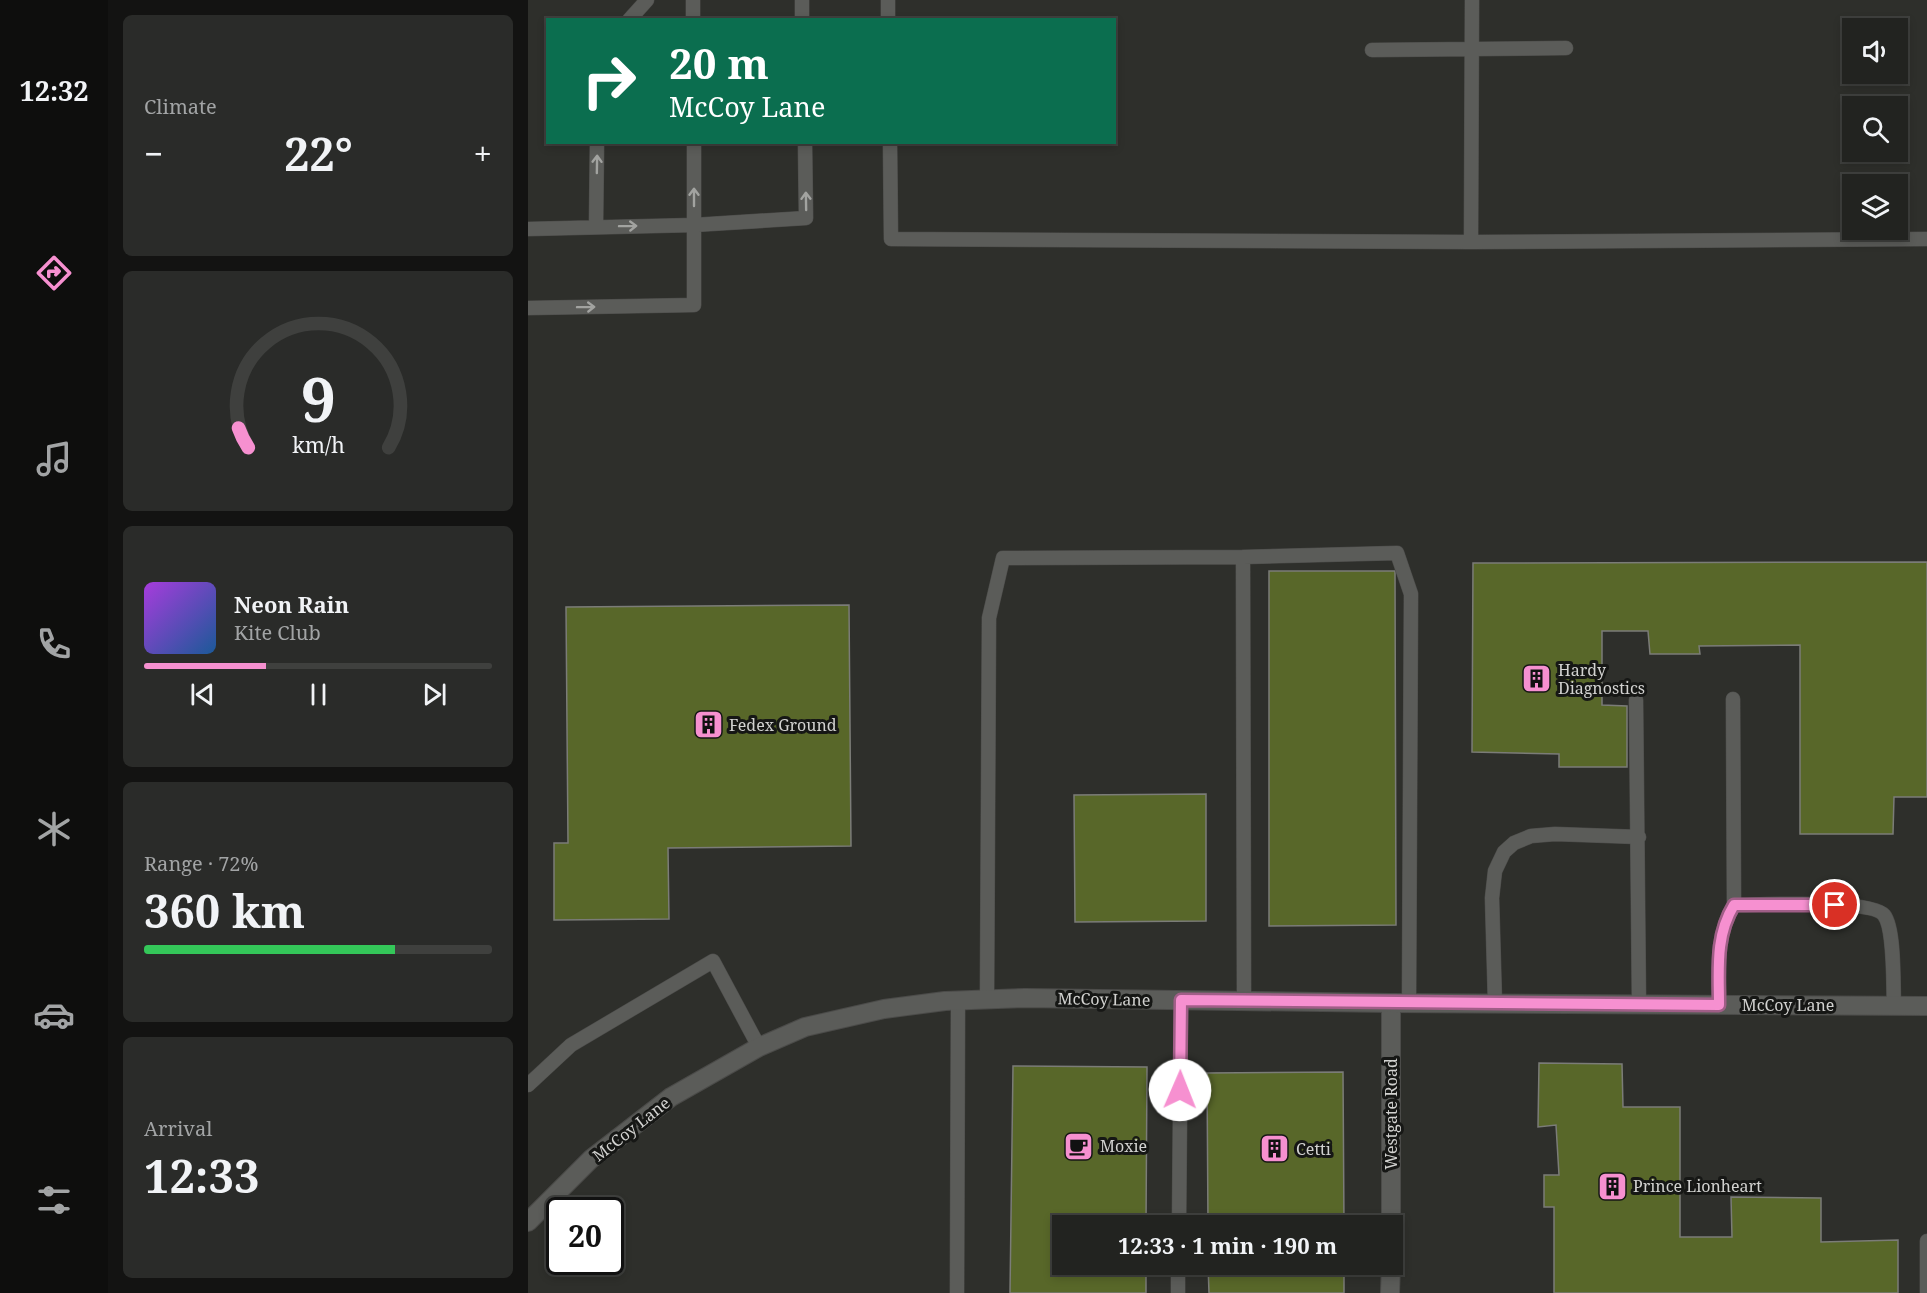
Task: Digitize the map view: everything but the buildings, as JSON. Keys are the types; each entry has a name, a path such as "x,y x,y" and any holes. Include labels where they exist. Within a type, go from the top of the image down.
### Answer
{"street":[{"name":"McCoy Lane","path":"528,1222 591,1159 671,1097 759,1047 805,1027 884,1009 958,1001 1025,998 1927,1006"},
{"name":"Westgate Road","path":"1390,1215 1400,1003"},
{"path":"1390,1275 1390,1293"}],"lane":[{"path":"631,18 647,0"},
{"path":"693,0 693,18"},
{"path":"802,0 802,18"},
{"path":"888,0 888,18"},
{"path":"1471,242 1472,0"},
{"path":"1372,50 1566,48"},
{"path":"596,227 597,144"},
{"path":"528,308 694,305 694,144"},
{"path":"528,229 694,225 806,218 805,144"},
{"path":"890,144 891,239 1471,242 1927,239"},
{"path":"987,999 989,618 1003,558 1397,554 1411,594 1400,1003"},
{"path":"1243,557 1244,1000"},
{"path":"1719,1005 1719,944 1725,922 1734,905 1733,699"},
{"path":"1636,700 1639,1004"},
{"path":"1495,1003 1492,898 1495,871 1504,852 1514,843 1531,836 1555,834 1638,837"},
{"path":"1734,905 1855,905 1875,909 1884,914 1891,928 1894,1006"},
{"path":"528,1085 572,1045 713,961 759,1047"},
{"path":"1179,1215 1181,1000"},
{"path":"957,1293 958,1001"},
{"path":"1927,1241 1927,1293"},
{"path":"1178,1275 1178,1293"}],"place":[{"name":"Hardy Diagnostics","path":"1537,679"},
{"name":"Fedex Ground","path":"708,725"},
{"name":"Moxie","path":"1079,1146"},
{"name":"Cetti","path":"1275,1149"},
{"name":"Prince Lionheart","path":"1612,1186"}],"route":[{"path":"1180,1090 1181,1000 1719,1005 1719,944 1723,928 1734,905 1835,905"}]}
